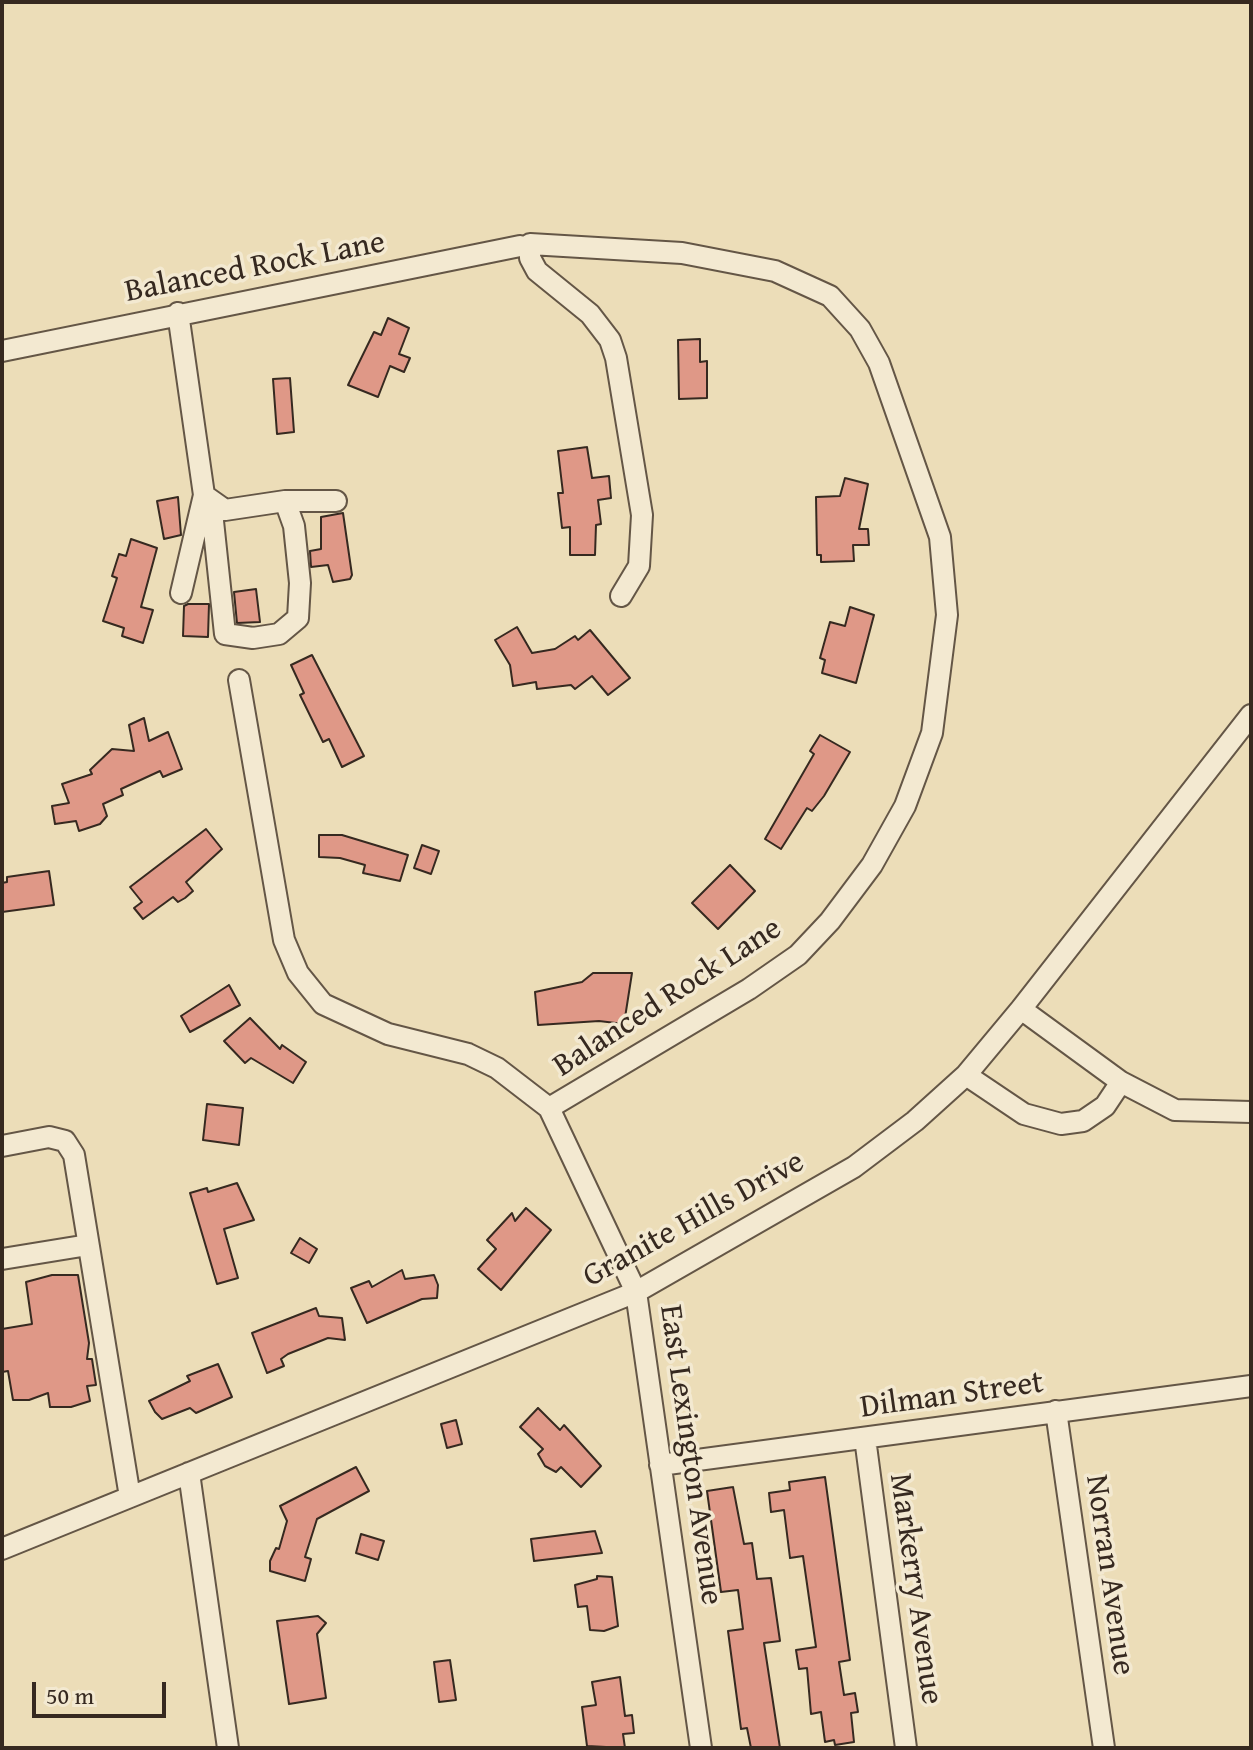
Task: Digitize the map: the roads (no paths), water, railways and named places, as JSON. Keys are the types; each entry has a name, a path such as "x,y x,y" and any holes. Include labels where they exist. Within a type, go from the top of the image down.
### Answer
{"street":[{"name":"Balanced Rock Lane","path":"2,351 525,245 682,253 775,271 830,296 860,329 891,391 940,537 947,615 932,733 905,806 872,865 830,921 798,955 749,989 549,1108"},
{"path":"525,245 537,271 590,314 610,340 616,358 642,515 639,566 621,596"},
{"path":"178,313 210,499 225,634 253,638 279,634 298,618 300,583 296,540 285,501"},
{"path":"210,499 225,510 285,501 336,501"},
{"path":"181,593 210,499"},
{"name":"East Lexington Avenue","path":"239,680 284,940 298,973 323,1004 388,1034 478,1059 497,1068 549,1108 636,1292 701,1748"},
{"name":"Granite Hills Drive","path":"2,1549 636,1292 854,1167 915,1121 966,1075 1251,715"},
{"path":"1021,1009 1121,1082 1175,1110 1251,1112"},
{"path":"966,1075 1024,1114 1061,1124 1083,1121 1094,1114 1105,1106 1121,1082"},
{"path":"2,1146 49,1137 65,1141 74,1155 130,1497"},
{"path":"2,1259 88,1245"},
{"name":"Dilman Street","path":"660,1465 1251,1386"},
{"name":"Norran Avenue","path":"1056,1411 1104,1748"},
{"name":"Markerry Avenue","path":"865,1438 906,1748"},
{"path":"189,1473 228,1748"}]}
